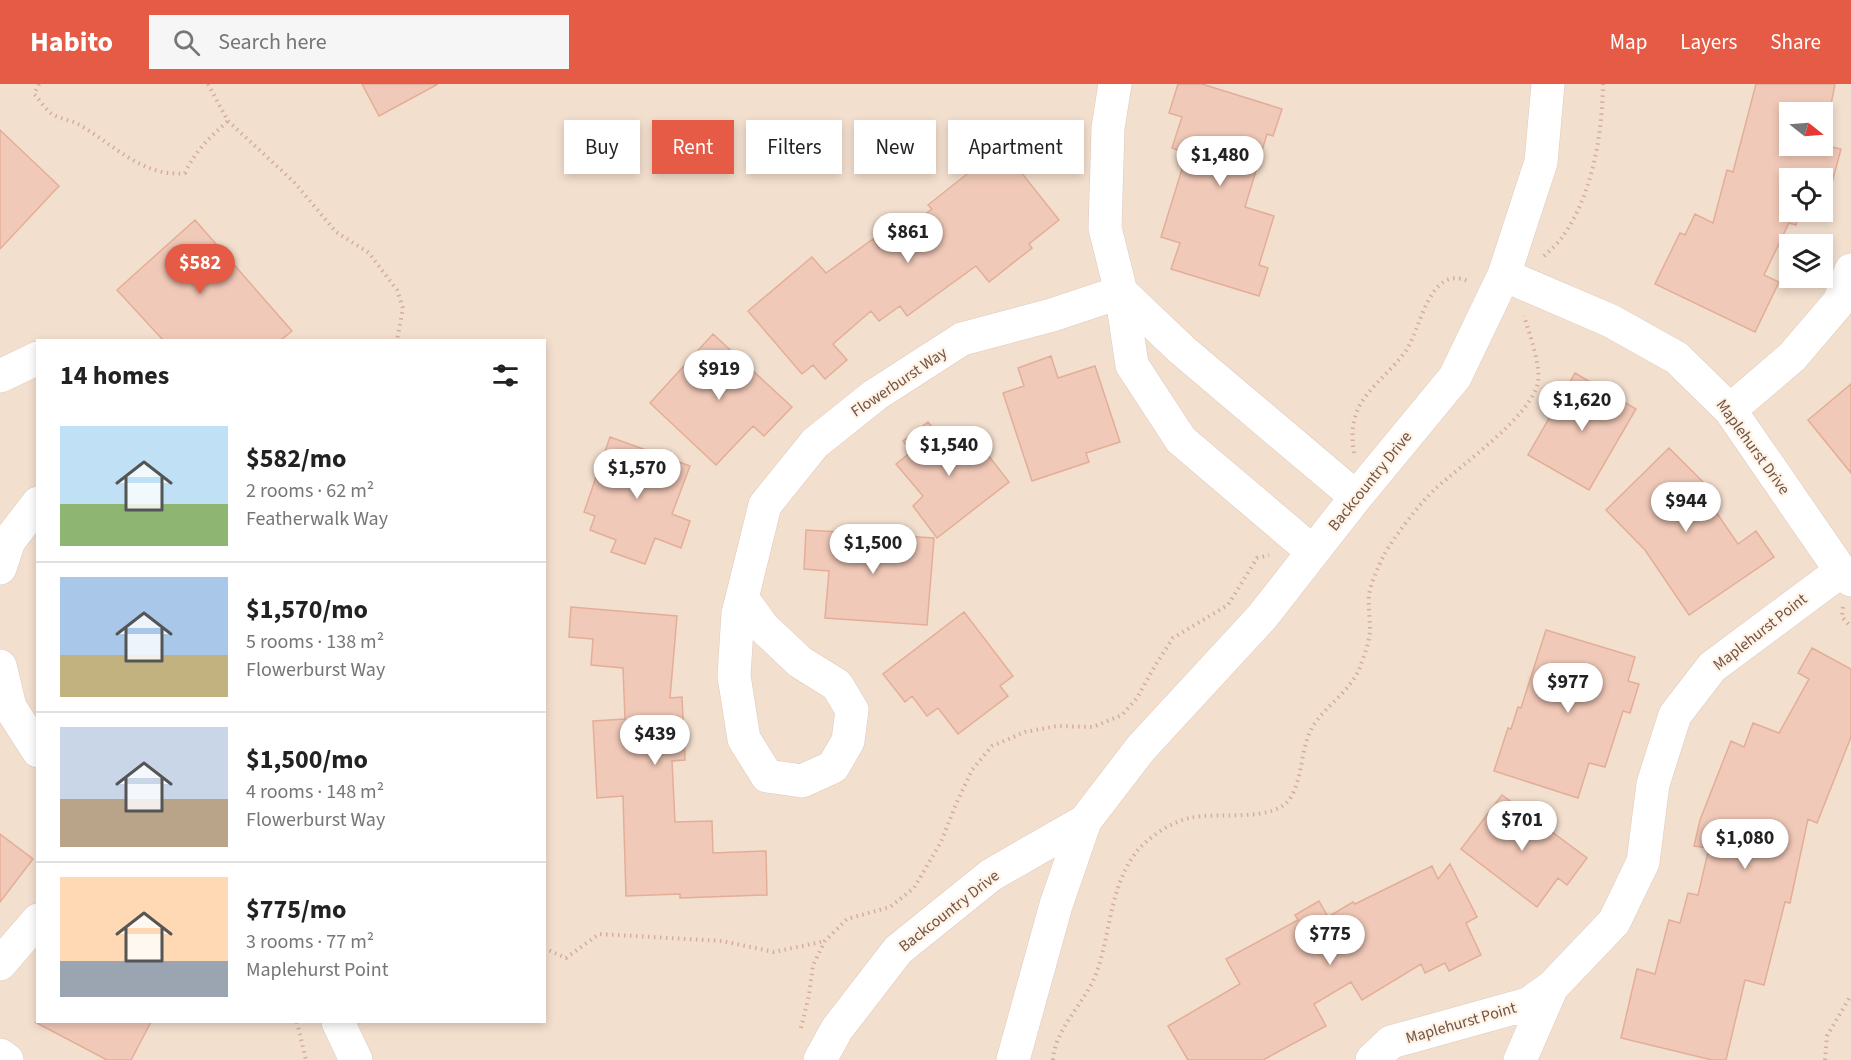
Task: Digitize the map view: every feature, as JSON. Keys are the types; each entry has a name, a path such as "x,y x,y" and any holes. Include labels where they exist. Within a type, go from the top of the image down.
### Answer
{"street":[{"path":"1115,84 1108,128 1105,228 1122,292 1132,365 1181,440 1313,552"},
{"name":"Backcountry Drive","path":"1013,1060 1056,905 1085,821 1141,748 1262,617 1356,497 1455,377 1504,275 1541,162 1548,84"},
{"path":"1730,410 1792,357 1839,302 1851,270"},
{"name":"Maplehurst Drive","path":"1504,275 1611,321 1677,358 1730,410 1846,575"},
{"path":"1122,292 1182,350 1356,497"},
{"name":"Flowerburst Way","path":"742,598 763,627 800,662 837,685 852,710 848,741 833,767 802,781 767,776 744,739 734,676 738,613 765,505 815,443 874,395 962,339 1052,315 1122,292"},
{"path":"0,375 36,359"},
{"path":"0,568 9,542 36,506"},
{"name":"Maplehurst Point","path":"1372,1060 1391,1042 1528,1004 1552,987 1614,922 1643,862 1653,784 1675,715 1712,668 1846,575"},
{"path":"0,666 10,707 36,748"},
{"name":"Backcountry Drive","path":"820,1060 837,1029 898,950 991,875 1085,821"},
{"path":"0,964 36,922"},
{"name":"Maplehurst Point","path":"1520,1060 1552,987"},
{"path":"338,1023 356,1060"},
{"path":"0,1055 7,1060"}],"path":[{"path":"39,84 34,94 53,115 76,123 132,159 171,175 185,173 192,157 207,139 228,121"},
{"path":"208,84 228,121 294,182 336,232 369,254 397,290 403,308 397,339"},
{"path":"1544,257 1562,237 1575,217 1584,194 1593,165 1599,131 1603,84"},
{"path":"1354,457 1352,442 1355,412 1367,392 1406,351 1432,293 1450,279 1472,282"},
{"path":"1053,1060 1056,1045 1085,998 1096,975 1104,948 1108,918 1117,891 1137,851 1155,835 1189,818 1214,814 1239,816 1270,812 1290,798 1314,724 1348,687 1359,668 1370,633 1369,596 1385,553 1432,492 1512,422 1528,402 1538,382 1536,359 1520,306"},
{"path":"798,1036 809,996 813,965 825,941 847,918 890,907 914,888 941,842 972,770 992,746 1024,732 1057,726 1093,727 1122,715 1137,698 1173,638 1228,605 1257,558 1279,552"},
{"path":"546,949 566,958 599,933 722,941 774,952 825,941"},
{"path":"1825,1060 1827,1036 1851,994"},
{"path":"297,1023 306,1060"}],"shaded area":[{"path":"0,84 1851,84 1851,1060 0,1060"}],"building":[{"path":"362,84 438,84 379,116"},
{"path":"1178,84 1202,84 1282,109 1273,136 1267,134 1245,207 1274,216 1259,265 1268,268 1259,296 1171,269 1180,243 1161,237 1187,153 1172,148 1182,117 1169,113"},
{"path":"1756,84 1835,84 1831,102 1779,102 1779,156 1833,156 1833,147 1841,149 1833,179 1833,168 1779,168 1779,222 1797,222 1796,225 1789,223 1784,234 1779,234 1779,244 1764,275 1779,282 1755,332 1655,284 1680,233 1685,235 1695,214 1713,223 1727,170 1733,172"},
{"path":"0,130 59,186 0,249"},
{"path":"967,174 1022,174 1059,220 1029,244 1032,248 989,282 976,266 907,316 900,306 879,321 871,311 833,344 847,360 825,379 813,365 802,374 748,311 812,257 826,273 873,239 879,248 932,209 928,205"},
{"path":"195,220 292,331 282,339 162,339 117,290"},
{"path":"713,334 792,407 764,436 753,426 716,465 650,403"},
{"path":"1051,356 1058,378 1095,366 1120,442 1086,453 1089,462 1032,481 1003,393 1024,386 1018,368"},
{"path":"1575,373 1636,409 1589,490 1528,455"},
{"path":"1851,384 1851,473 1808,420"},
{"path":"928,422 946,446 968,429 1009,482 937,538 913,506 923,496 896,464 911,452 903,441"},
{"path":"610,437 690,466 672,514 690,521 681,548 655,538 645,564 611,552 616,540 590,530 595,516 584,512"},
{"path":"1669,448 1709,488 1703,493 1738,544 1756,531 1774,557 1689,615 1645,550 1606,510"},
{"path":"806,530 934,538 927,625 825,618 829,571 804,569"},
{"path":"571,607 677,616 670,698 682,697 685,760 672,761 675,822 712,821 713,853 766,851 767,895 680,898 680,894 626,896 623,796 597,798 593,721 625,719 623,668 591,665 593,639 569,637"},
{"path":"964,612 1013,676 1000,686 1008,696 958,734 938,708 927,716 912,696 905,702 883,674"},
{"path":"1546,630 1635,657 1628,681 1639,684 1630,713 1623,711 1605,767 1589,763 1578,798 1494,771 1508,728 1511,729 1518,707 1521,708"},
{"path":"1812,648 1851,669 1851,737 1817,823 1808,819 1790,903 1785,902 1764,985 1745,980 1726,1060 1712,1060 1621,1038 1637,969 1655,974 1669,920 1680,923 1688,893 1698,895 1709,848 1694,846 1700,820 1731,741 1744,747 1753,723 1779,733 1809,679 1798,673"},
{"path":"1502,795 1587,858 1567,885 1558,878 1537,907 1461,849"},
{"path":"0,834 33,859 0,902"},
{"path":"1450,864 1477,917 1466,923 1481,955 1449,971 1445,963 1425,973 1421,964 1362,1000 1351,982 1314,1004 1326,1026 1263,1060 1188,1060 1168,1026 1240,984 1226,959 1298,920 1295,915 1319,901 1328,917 1353,902 1355,904 1432,866 1438,879"},
{"path":"37,1023 150,1023 131,1060 107,1060"}]}
